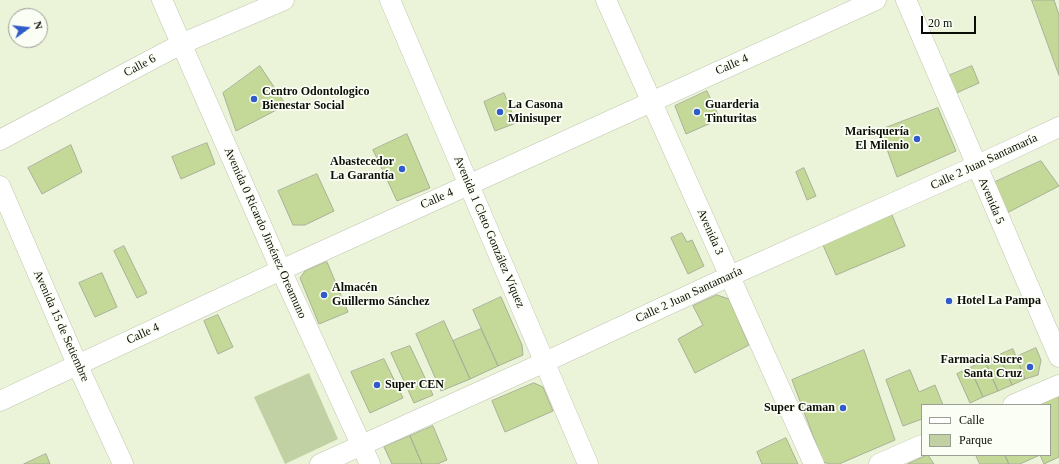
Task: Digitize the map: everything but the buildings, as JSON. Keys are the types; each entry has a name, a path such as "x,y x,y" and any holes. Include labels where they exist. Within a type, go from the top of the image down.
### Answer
{"street":[{"name":"Avenida 0 Ricardo Jiménez Oreamuno","path":"162,0 281,270 370,464"},
{"name":"Calle 6","path":"0,140 181,44 284,0"},
{"name":"Avenida 1 Cleto González Víquez","path":"390,0 588,464"},
{"name":"Avenida 3","path":"606,0 814,464"},
{"name":"Calle 4","path":"0,401 281,270 876,0"},
{"name":"Avenida 5","path":"906,0 1059,357"},
{"name":"Calle 2 Juan Santamaría","path":"320,464 1059,127"},
{"name":"Avenida 15 de Setiembre","path":"0,186 77,364 124,464"},
{"path":"1015,404 1059,385"},
{"path":"878,464 921,445"}],"green space":[{"path":"309,373 338,439 285,464 254,397"}],"place":[{"name":"Centro Odontologico Bienestar Social","path":"254,99"},
{"name":"La Casona Minisuper","path":"500,112"},
{"name":"Guarderia Tinturitas","path":"697,112"},
{"name":"Marisquería El Milenio","path":"917,139"},
{"name":"Abastecedor La Garantía","path":"402,169"},
{"name":"Almacén Guillermo Sánchez","path":"324,295"},
{"name":"Hotel La Pampa","path":"949,301"},
{"name":"Farmacia Sucre Santa Cruz","path":"1030,367"},
{"name":"Super CEN","path":"377,385"},
{"name":"Super Caman","path":"843,408"}]}
